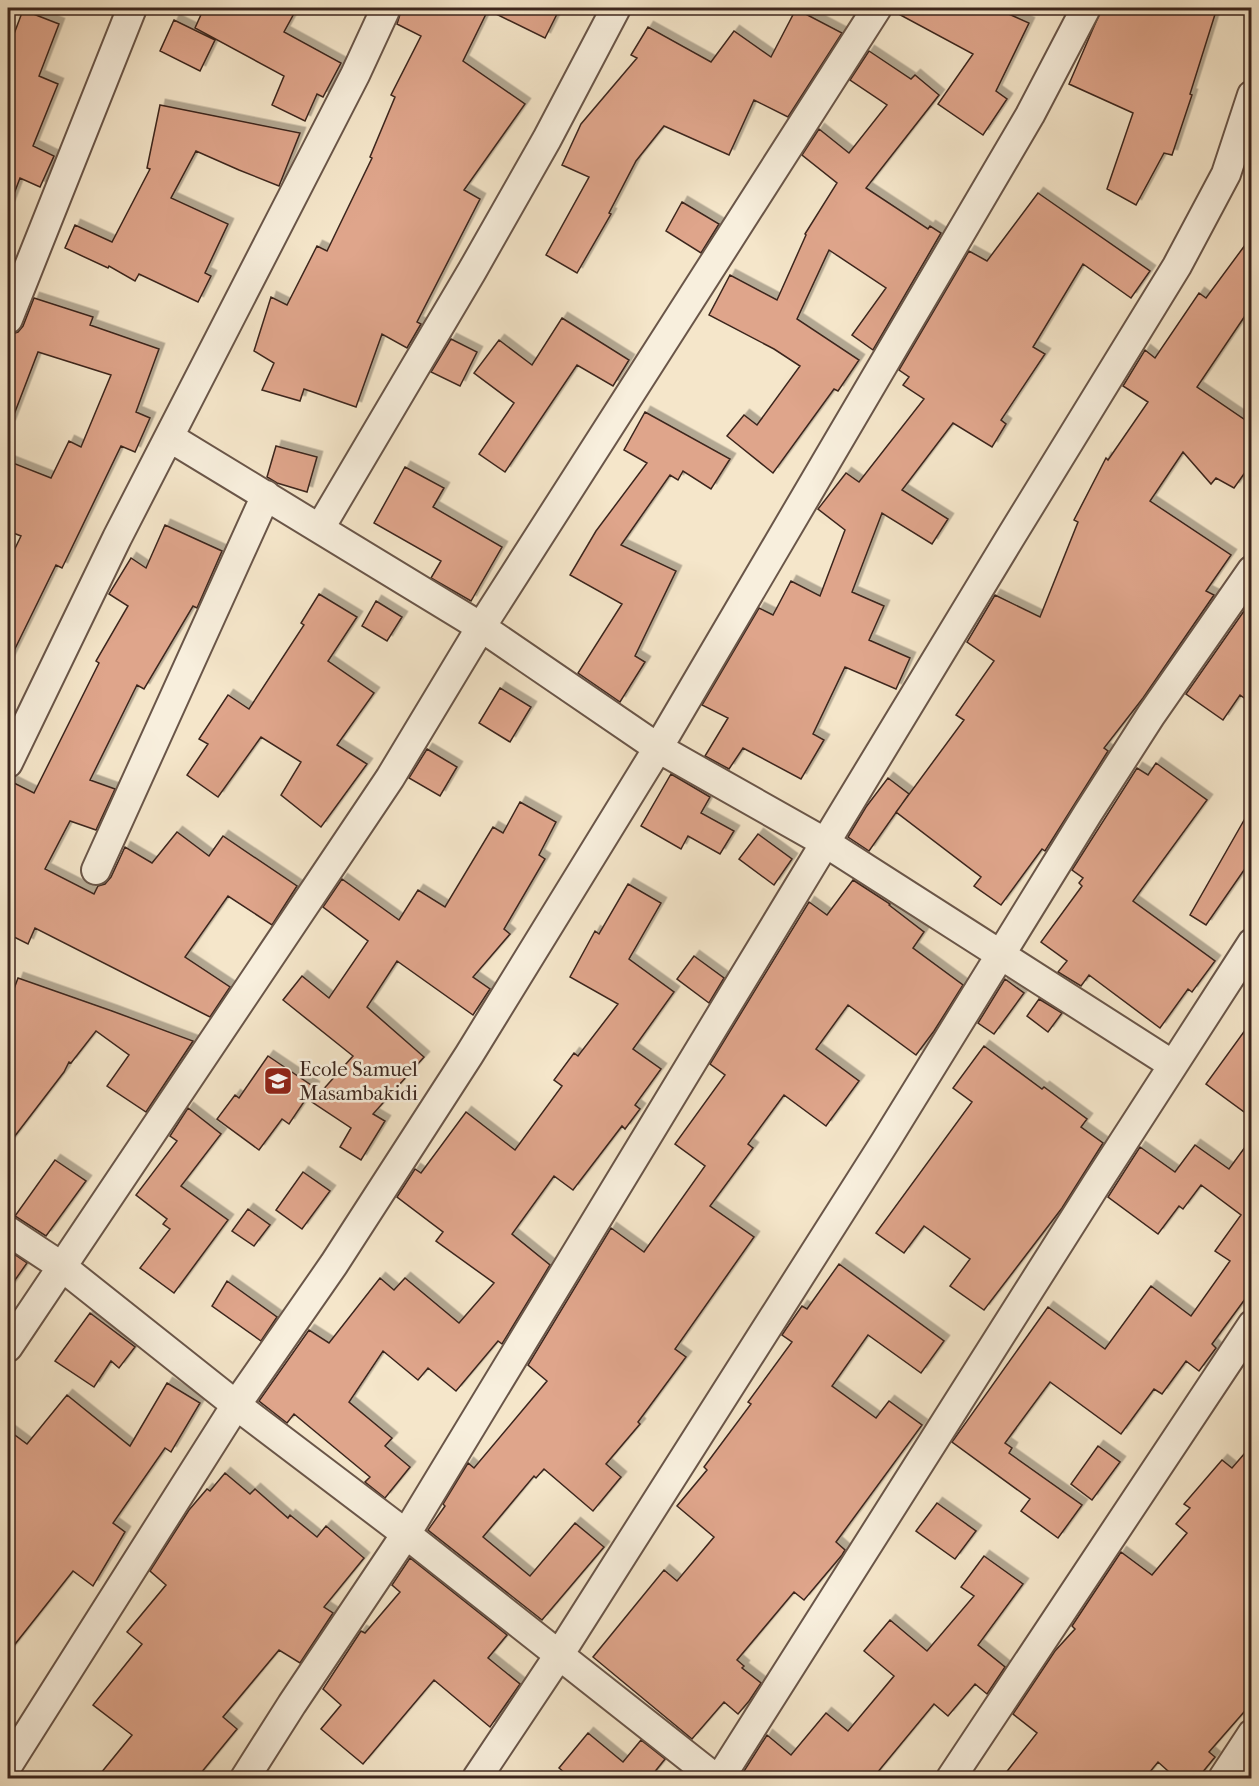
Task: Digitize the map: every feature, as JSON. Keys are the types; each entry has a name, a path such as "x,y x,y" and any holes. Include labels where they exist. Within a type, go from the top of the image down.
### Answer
{"street":[{"path":"8,319 132,8"},
{"path":"8,763 117,538 355,75 386,8"},
{"path":"320,528 472,271 547,139 616,8"},
{"path":"8,1347 390,778 481,627 877,8"},
{"path":"8,1765 236,1405 334,1264 469,1055 658,748 1030,115 1086,8"},
{"path":"245,1779 291,1704 405,1534 1177,266 1226,174 1251,95"},
{"path":"169,437 481,627 658,748 825,843 1173,1065"},
{"path":"96,870 266,495"},
{"path":"477,1779 559,1655 885,1142 1151,715 1251,570"},
{"path":"720,1779 1251,943"},
{"path":"8,1231 61,1266 715,1779"},
{"path":"951,1779 1251,1325"},
{"path":"1223,1779 1251,1734"}],"building":[{"path":"204,8 297,8 284,32 341,63 323,97 317,94 305,121 272,105 284,76 195,28"},
{"path":"402,8 560,8 545,38 488,10 463,61 525,104 464,190 480,199 417,322 421,324 407,348 382,334 356,407 304,389 300,401 262,390 274,363 254,351 271,297 287,305 317,246 327,251 372,158 370,157 395,97 391,95 421,36 397,24"},
{"path":"893,8 995,8 1029,23 996,91 1007,99 983,135 938,104 973,54 893,11"},
{"path":"1102,8 1217,8 1172,155 1164,153 1136,205 1107,189 1133,113 1069,84"},
{"path":"796,9 842,33 788,117 754,100 729,155 664,126 636,161 609,213 611,214 577,273 546,255 589,177 562,165 581,124 637,58 631,55 648,27 711,62 734,31 771,57"},
{"path":"23,10 59,24 39,76 58,84 33,146 54,156 40,187 20,178 9,207 8,50"},
{"path":"174,20 215,40 200,71 160,51"},
{"path":"869,51 911,79 915,75 939,95 866,188 928,229 930,226 941,233 873,350 852,335 886,288 829,250 797,319 859,360 838,391 834,389 773,473 727,436 744,415 757,425 800,366 774,349 709,315 730,275 777,300 805,234 837,183 802,155 819,129 849,153 887,105 850,80"},
{"path":"160,105 300,133 279,186 196,151 171,198 228,224 205,273 211,276 198,302 139,274 135,281 109,266 108,268 65,248 75,225 112,242 150,169 147,168"},
{"path":"1038,193 1150,271 1131,298 1083,264 1033,347 1045,354 1001,420 1006,424 992,447 953,423 902,490 948,519 932,544 882,513 852,592 884,606 869,640 910,658 896,689 845,667 813,734 824,740 801,779 743,748 729,769 705,756 728,718 702,705 759,608 773,615 791,581 820,596 845,530 818,509 846,473 859,482 924,399 903,385 909,377 899,370 969,251 987,261"},
{"path":"682,202 719,224 701,253 666,231"},
{"path":"1251,237 1251,307 1197,387 1251,424 1251,464 1234,488 1216,478 1211,484 1183,452 1150,501 1231,555 1206,591 1214,595 1143,698 1104,748 1108,751 1045,851 1042,849 1001,905 974,886 981,877 896,812 964,720 956,715 994,661 967,642 995,595 1040,617 1078,522 1074,520 1106,458 1108,460 1148,402 1123,386 1145,350 1155,358 1199,293 1206,298"},
{"path":"34,298 93,317 90,325 159,349 136,412 150,418 135,452 121,446 62,568 56,565 8,663 8,563 21,536 8,531 8,461 51,478 69,441 81,447 111,375 38,352 10,425 8,425 8,335 18,332 23,326"},
{"path":"562,318 629,360 613,386 577,365 505,472 479,454 514,403 474,373 499,340 532,365"},
{"path":"451,339 477,352 460,386 431,372"},
{"path":"645,412 730,459 711,489 683,471 678,480 670,475 621,545 676,571 635,656 645,662 620,702 578,673 622,604 570,575 596,531 647,463 624,450"},
{"path":"276,446 317,457 307,492 277,483 267,477"},
{"path":"405,467 444,488 433,507 502,547 471,601 431,578 441,561 374,523"},
{"path":"165,525 222,551 197,608 193,606 144,689 137,685 90,780 115,789 96,830 70,821 45,869 94,894 98,886 105,884 111,877 125,847 152,863 177,832 209,856 223,836 297,886 272,925 228,896 185,957 230,987 210,1017 35,928 28,944 8,934 8,780 34,793 99,663 96,661 128,606 109,594 131,558 146,568"},
{"path":"319,594 357,617 328,661 374,693 337,745 367,764 321,827 281,795 301,762 261,737 218,797 187,775 208,744 199,739 228,695 249,709 304,625 301,623"},
{"path":"376,601 402,617 387,641 362,626"},
{"path":"1244,611 1251,615 1251,703 1240,695 1223,720 1186,694"},
{"path":"500,688 531,707 510,742 479,723"},
{"path":"427,749 457,767 440,796 409,778"},
{"path":"1156,763 1207,800 1133,901 1215,961 1192,992 1188,989 1160,1028 1089,975 1081,986 1058,972 1067,961 1041,942 1082,886 1079,883 1083,878 1072,870 1137,768 1148,775"},
{"path":"671,774 710,797 701,813 734,831 720,854 688,836 681,849 641,826"},
{"path":"888,778 909,794 869,851 848,837 866,807"},
{"path":"520,802 556,822 539,855 545,859 504,929 510,934 473,977 490,989 473,1015 397,961 367,1007 424,1057 373,1114 385,1121 361,1160 340,1147 351,1128 312,1102 353,1056 283,1000 302,976 329,998 368,941 323,907 342,879 399,920 418,890 445,907 493,827 503,833"},
{"path":"1251,808 1251,860 1206,925 1190,915"},
{"path":"758,834 792,859 774,885 739,859"},
{"path":"853,880 890,904 924,932 913,948 963,985 916,1055 848,1005 816,1049 859,1081 826,1126 784,1095 748,1144 753,1148 710,1206 754,1237 675,1349 686,1357 638,1422 640,1424 606,1464 621,1477 593,1511 544,1469 536,1478 534,1476 483,1537 530,1576 575,1523 604,1547 542,1620 428,1530 445,1506 443,1504 468,1463 474,1468 547,1381 528,1365 611,1228 644,1252 705,1166 675,1144 725,1075 710,1064 809,902 827,915"},
{"path":"628,884 661,903 629,959 674,992 633,1049 661,1069 635,1105 640,1109 625,1129 622,1126 573,1190 554,1176 512,1234 550,1265 502,1344 498,1341 456,1391 428,1368 418,1380 383,1351 349,1402 392,1438 385,1446 410,1467 385,1498 365,1482 370,1477 294,1414 287,1423 259,1401 309,1330 329,1343 380,1278 394,1290 405,1278 459,1323 494,1283 436,1241 443,1232 397,1197 415,1169 421,1173 466,1112 515,1150 562,1086 554,1080 574,1053 578,1056 618,1004 570,977 595,931 599,934"},
{"path":"694,956 724,978 709,1003 677,979"},
{"path":"18,978 193,1041 146,1112 107,1086 129,1055 96,1031 71,1063 69,1062 64,1072 8,1145 8,1005"},
{"path":"1005,979 1024,993 994,1034 978,1023"},
{"path":"1039,999 1062,1013 1048,1032 1027,1016"},
{"path":"1251,1022 1251,1117 1206,1084"},
{"path":"984,1046 1087,1119 1081,1127 1103,1143 1062,1208 984,1310 950,1286 970,1259 924,1226 904,1253 876,1233 972,1102 953,1088"},
{"path":"268,1056 314,1087 289,1124 282,1119 259,1150 217,1119 235,1095 239,1098"},
{"path":"188,1108 221,1134 181,1186 228,1220 174,1293 140,1268 170,1229 163,1224 167,1219 136,1195 177,1141 170,1136"},
{"path":"1251,1139 1251,1291 1212,1344 1216,1348 1199,1371 1186,1361 1162,1394 1154,1389 1121,1434 1050,1382 1005,1443 1012,1448 1009,1453 1082,1505 1058,1538 1021,1511 1030,1499 952,1442 1048,1307 1105,1349 1151,1286 1191,1316 1230,1261 1215,1251 1241,1215 1201,1185 1183,1209 1179,1206 1158,1234 1108,1197 1140,1147 1175,1172 1195,1145 1229,1169"},
{"path":"55,1160 86,1181 46,1236 15,1216"},
{"path":"303,1172 330,1191 302,1229 276,1210"},
{"path":"248,1209 270,1225 254,1246 232,1231"},
{"path":"8,1250 27,1263 8,1290"},
{"path":"839,1264 944,1341 921,1373 868,1335 832,1386 876,1418 889,1401 922,1425 836,1542 845,1550 842,1555 804,1600 794,1592 737,1660 744,1666 742,1668 761,1683 749,1701 738,1714 724,1702 692,1739 593,1657 664,1570 677,1581 714,1537 677,1506 707,1470 704,1467 751,1404 748,1402 792,1342 782,1335 786,1329 802,1306 807,1309"},
{"path":"227,1281 277,1317 261,1341 212,1306"},
{"path":"90,1313 135,1347 119,1368 111,1361 94,1387 55,1361"},
{"path":"167,1383 200,1403 171,1452 165,1448 113,1523 125,1532 93,1586 73,1571 8,1653 8,1430 27,1444 67,1395 130,1446"},
{"path":"1098,1446 1120,1462 1092,1500 1071,1484"},
{"path":"1251,1446 1251,1704 1209,1752 1215,1757 1197,1779 1177,1779 1158,1762 1144,1779 1001,1779 1037,1733 1013,1714 1055,1651 1075,1629 1072,1626 1121,1552 1152,1575 1187,1533 1176,1524 1190,1508 1184,1504 1222,1460 1232,1468"},
{"path":"225,1473 250,1494 255,1489 288,1518 290,1515 317,1537 326,1526 364,1558 324,1607 333,1613 300,1663 279,1650 223,1717 237,1729 196,1779 96,1779 132,1735 93,1705 142,1644 127,1632 166,1585 150,1571 189,1510 207,1489 210,1491"},
{"path":"937,1503 976,1531 955,1559 916,1531"},
{"path":"984,1556 1023,1584 978,1645 1005,1667 987,1694 975,1684 948,1716 934,1704 872,1779 739,1779 767,1735 791,1755 826,1713 848,1731 894,1676 864,1651 890,1620 927,1651 974,1596 961,1587"},
{"path":"410,1558 507,1635 488,1658 520,1684 490,1727 434,1680 363,1764 321,1729 341,1705 323,1689 361,1631 365,1633 400,1592 392,1585"},
{"path":"588,1733 623,1762 641,1740 665,1759 649,1779 572,1779 559,1768"}],"place":[{"name":"Ecole Samuel Masambakidi","path":"278,1081"}]}
